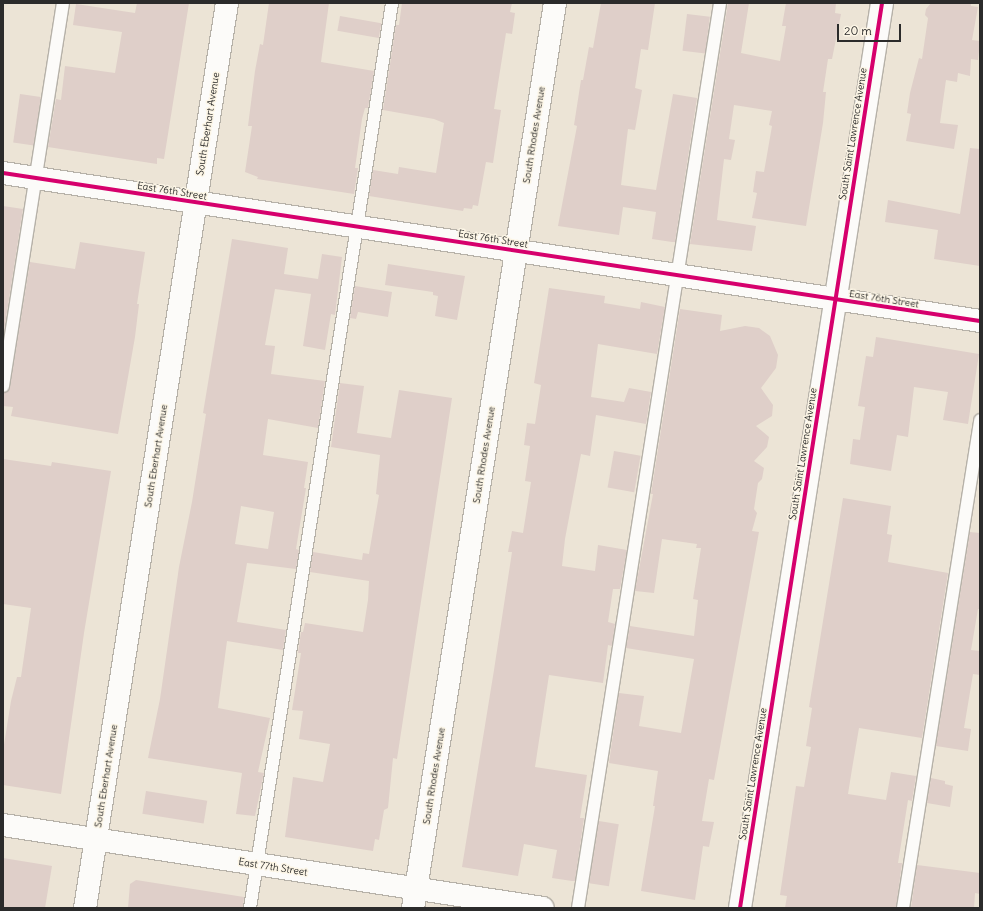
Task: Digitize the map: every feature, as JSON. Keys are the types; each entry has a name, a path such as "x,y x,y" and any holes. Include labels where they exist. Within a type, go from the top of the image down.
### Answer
{"street":[{"name":"South Eberhart Avenue","path":"85,908 227,3"},
{"name":"South Rhodes Avenue","path":"414,898 555,3"},
{"name":"South Saint Lawrence Avenue","path":"740,908 882,3"},
{"name":"East 76th Street","path":"3,173 980,321"},
{"name":"East 77th Street","path":"3,825 257,864 414,898 543,908"}],"lane":[{"path":"3,386 63,3"},
{"path":"250,908 392,3"},
{"path":"578,908 720,3"},
{"path":"903,908 980,420"}],"building":[{"path":"137,3 189,3 164,159 157,158 157,164 48,147 56,99 61,100 65,66 115,73 122,32 73,25 76,4 135,13"},
{"path":"269,3 329,3 321,62 374,71 368,108 365,108 362,119 355,168 358,168 354,194 257,179 258,177 245,172 252,126 248,126 255,71 260,44 263,45"},
{"path":"402,3 512,3 510,12 515,13 512,34 506,33 494,109 501,110 493,163 486,162 478,206 473,205 472,209 464,208 463,211 369,196 373,170 398,174 399,167 436,173 444,123 434,119 383,110 396,25 399,25"},
{"path":"601,3 655,3 648,50 641,49 635,88 642,90 635,130 628,129 621,185 656,190 673,94 697,98 675,242 652,239 656,212 623,207 619,235 558,226 577,126 574,125 581,80 583,80 589,47 593,48"},
{"path":"728,3 749,3 741,53 780,61 786,26 782,26 786,3 836,3 835,13 841,14 832,59 828,59 823,92 826,92 823,123 806,226 752,218 757,193 753,192 756,171 764,172 772,126 769,125 772,111 734,105 729,139 735,140 731,160 724,159 717,220 756,226 752,251 690,244"},
{"path":"931,3 971,3 971,6 978,7 972,40 980,41 978,60 971,59 970,76 958,73 957,82 946,80 940,123 958,125 954,149 906,141 911,114 907,113 910,93 919,58 922,59 928,18 925,15 926,9"},
{"path":"687,14 710,17 705,54 682,51"},
{"path":"340,16 381,23 379,38 337,31"},
{"path":"20,94 41,97 34,145 13,143"},
{"path":"970,148 980,149 980,266 934,259 938,230 885,222 888,200 960,214"},
{"path":"3,206 23,209 3,338"},
{"path":"232,239 288,248 284,274 318,279 322,254 342,257 335,315 331,314 325,350 303,346 311,294 275,289 265,345 275,346 271,374 325,381 318,428 268,419 263,455 308,462 304,488 306,488 296,549 299,550 296,569 247,563 237,622 286,630 283,650 227,641 218,708 270,718 258,772 264,773 255,816 236,814 242,773 148,758 160,699 179,567 192,502 206,414 203,413","holes":["241,506 274,512 268,549 235,544"]},
{"path":"80,242 145,252 137,304 139,304 135,337 118,434 11,416 13,407 3,406 3,393 10,387 30,262 75,269"},
{"path":"388,264 465,276 457,320 435,316 438,296 433,295 433,292 385,285"},
{"path":"355,286 392,292 388,317 358,312 356,319 350,318"},
{"path":"549,288 605,296 604,303 640,309 641,302 665,307 657,354 598,344 591,397 624,402 629,388 651,392 646,424 596,415 590,456 581,454 565,539 562,566 595,571 598,545 627,550 620,589 613,589 608,622 615,624 612,646 608,645 603,683 549,675 535,767 587,775 580,818 584,818 575,881 552,878 557,850 524,844 518,876 462,867 512,552 508,552 512,531 523,533 531,482 525,481 530,446 524,445 527,423 535,424 541,385 534,383"},
{"path":"680,309 722,315 720,331 745,326 759,328 770,336 778,355 776,368 761,388 773,405 772,416 756,426 769,437 767,447 754,461 764,468 762,479 758,483 754,509 757,513 752,531 759,532 714,780 709,779 702,821 714,822 709,847 703,846 695,900 641,891 655,806 653,806 658,771 609,763 619,693 644,696 639,726 681,733 694,659 626,648 630,626 694,636 698,600 693,599 701,548 696,548 697,544 662,539 654,593 635,591 653,494 651,494"},
{"path":"876,337 979,354 968,424 943,420 948,392 914,387 908,437 897,435 891,471 850,464 853,439 860,440 865,407 858,406 866,356 873,357"},
{"path":"340,383 364,386 357,433 391,438 399,390 452,398 397,759 393,758 388,808 384,810 379,840 375,839 373,851 285,837 293,777 323,782 330,744 299,739 303,711 292,710 301,653 298,653 301,632 303,632 305,623 363,632 368,600 369,581 310,572 313,552 362,560 363,553 369,554 379,495 376,494 380,455 331,447"},
{"path":"614,451 641,456 634,492 608,487"},
{"path":"3,459 51,466 52,462 111,471 84,633 61,794 3,785 3,751 11,701 17,677 21,677 31,608 3,604"},
{"path":"843,498 891,506 887,534 892,535 888,562 948,573 922,738 859,728 848,794 886,800 891,772 916,776 912,801 908,800 898,863 902,863 896,908 785,908 787,896 780,895 796,786 804,787 811,747 806,746 812,708 809,707"},
{"path":"970,532 980,533 980,609 978,609 971,650 980,651 980,675 973,674 964,728 971,729 968,751 936,746"},
{"path":"931,778 945,781 945,784 953,786 950,807 927,803"},
{"path":"146,791 207,801 204,823 142,814"},
{"path":"599,821 619,824 609,886 589,883"},
{"path":"3,858 52,866 45,908 3,908"},
{"path":"917,865 980,873 980,894 975,893 974,908 911,908"},
{"path":"136,880 244,897 243,908 128,908 130,884"}],"cycle path":[{"path":"740,908 882,3"},
{"path":"3,173 980,321"}]}
